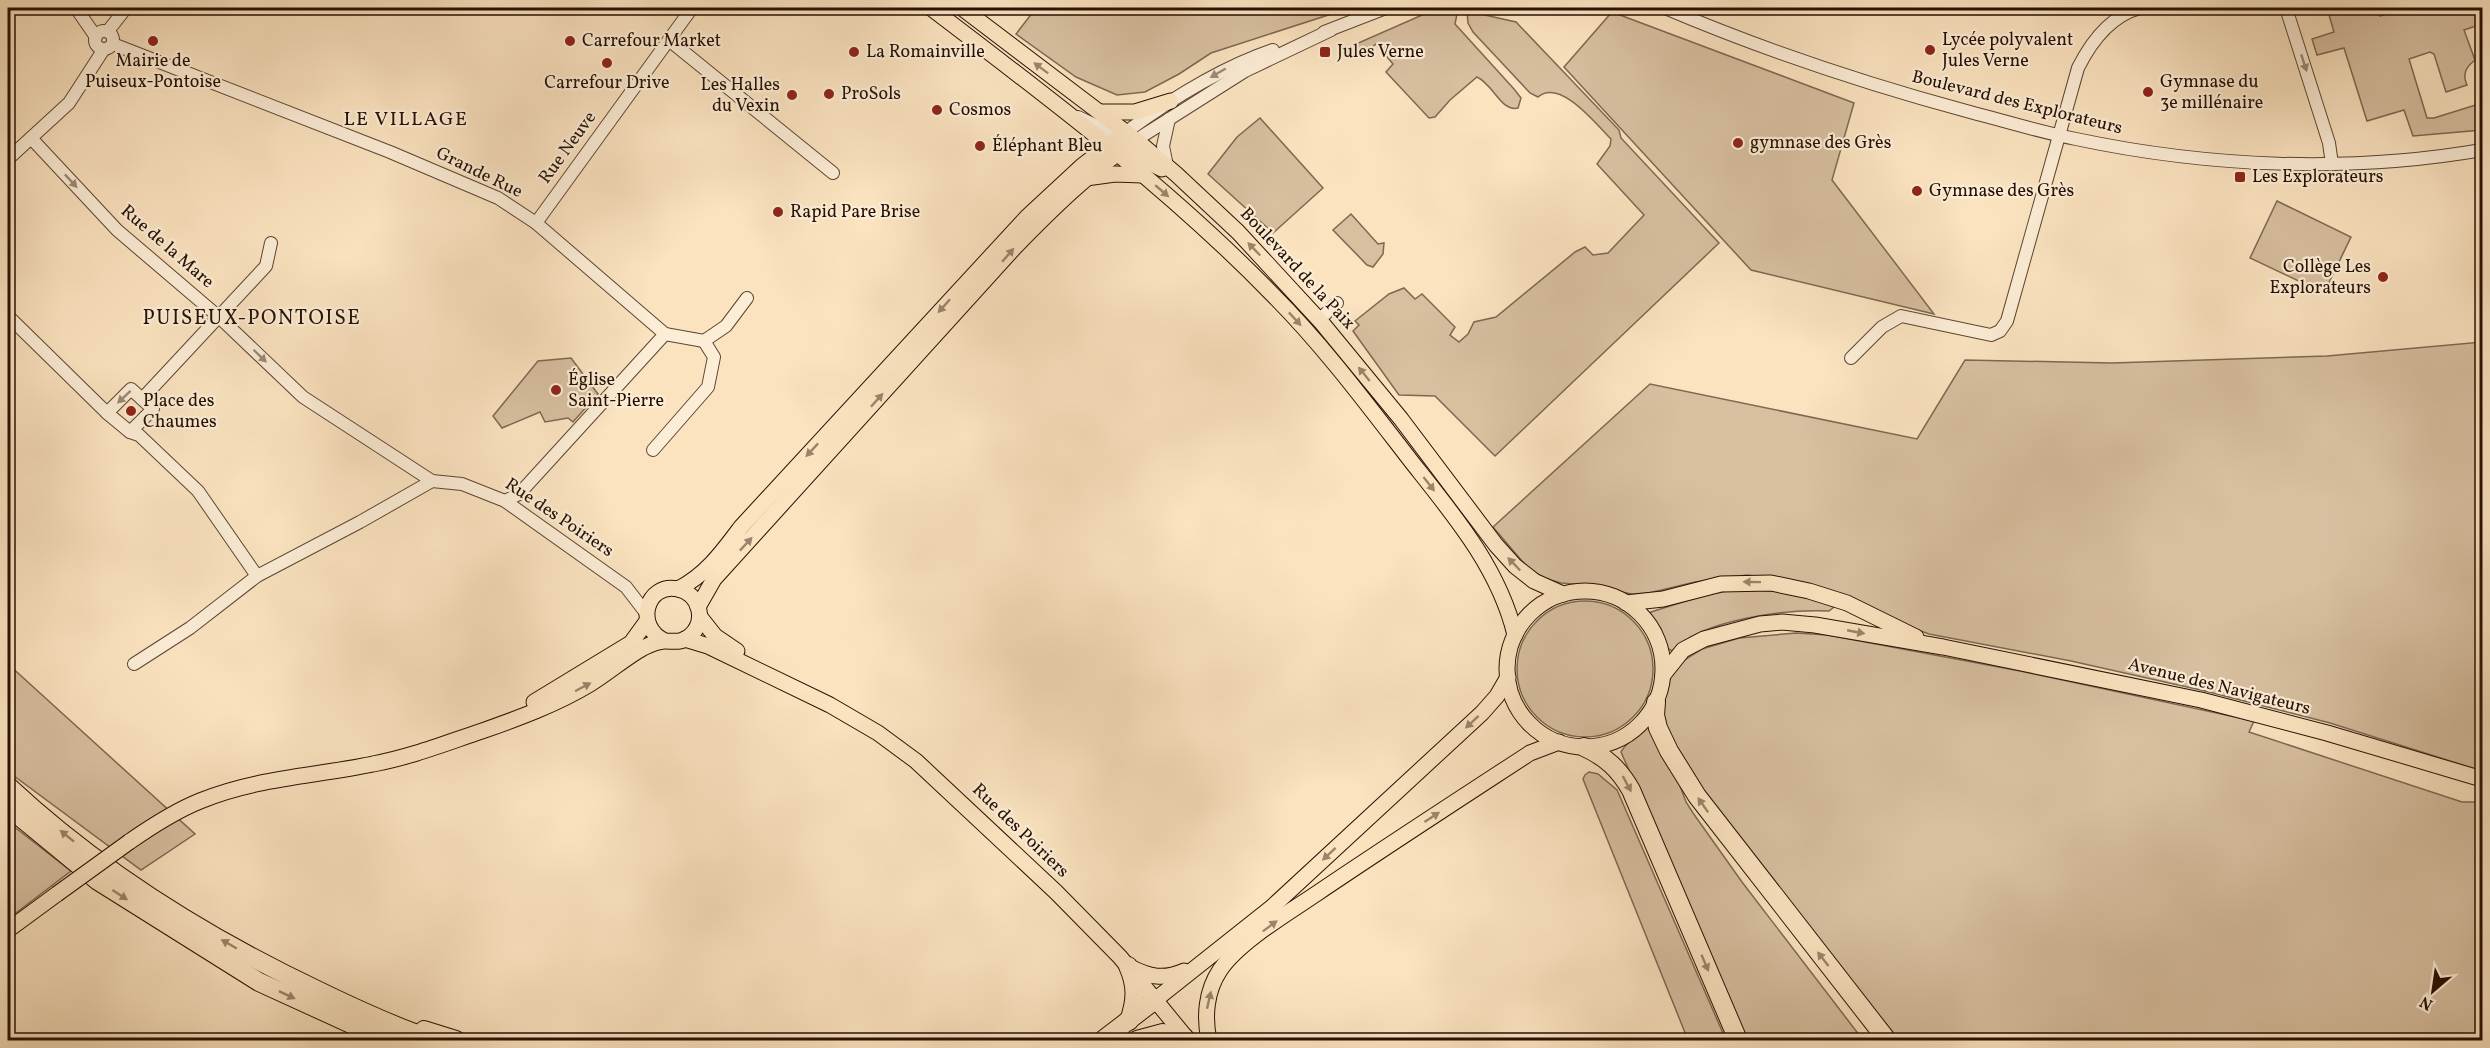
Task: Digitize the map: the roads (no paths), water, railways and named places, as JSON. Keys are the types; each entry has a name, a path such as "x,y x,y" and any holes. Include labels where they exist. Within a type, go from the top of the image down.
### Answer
{"highway":[{"path":"1656,702 1655,715 1658,728 1669,751 1697,796 1887,1041"},
{"path":"1584,747 1607,760 1626,781 1738,1041"},
{"path":"8,786 111,872 160,904 268,966 399,1029 434,1041"},
{"path":"8,807 99,881 259,982 386,1041"},
{"path":"268,966 456,1041"},
{"path":"1128,966 1136,988 1129,1021"},
{"path":"1103,1041 1155,1000"},
{"path":"1137,1041 1163,1034 1187,1039"}],"main road":[{"path":"931,8 1085,127 1121,143 1164,170 1172,170"},
{"path":"962,8 1100,112 1142,175 1255,276 1329,358 1437,494 1473,544 1500,589 1515,635"},
{"path":"1100,112 1135,112 1171,101"},
{"path":"685,639 694,632 699,612 714,579 1084,172 1087,145 1085,127"},
{"path":"678,589 694,580 717,558 741,527 1027,217 1121,143"},
{"name":"Boulevard de la Paix","path":"1172,170 1238,232 1319,320 1401,419 1509,559 1534,581 1563,594"},
{"path":"1084,172 1142,175"},
{"name":"Avenue des Navigateurs","path":"1626,603 1663,599 1722,584 1771,583 1809,591 1847,603 1900,630 1942,647"},
{"path":"491,728 635,640 646,617 649,604 656,595 667,589 678,589 691,595 699,612 719,639 793,686"},
{"path":"1595,592 1626,603 1640,614 1651,628 1661,651 1663,675 1656,702 1631,732 1613,741 1584,747 1559,742 1540,732 1524,717 1513,698 1508,676 1508,659 1515,635 1535,610 1563,594 1595,592"},
{"path":"646,617 654,634 665,641"},
{"name":"Avenue des Navigateurs","path":"1663,675 1675,657 1692,644 1760,624 1782,622 1815,625 1942,647 2201,700 2327,733 2482,779"},
{"path":"8,930 129,842 178,811 221,794 259,783 400,758 491,728 532,712 589,685 643,648 665,641 685,639 708,646 793,686"},
{"path":"1155,1000 1271,908 1482,713 1497,696 1508,676"},
{"name":"Rue des Poiriers","path":"793,686 878,733 916,761 1056,892 1128,966 1187,1039"},
{"path":"1209,1041 1206,1025 1208,1000 1219,972 1236,953 1284,915 1530,753 1559,742"},
{"path":"1128,966 1140,972 1164,978 1203,962"}],"street":[{"path":"76,8 96,36 97,45 108,46"},
{"path":"108,31 126,8"},
{"name":"Rue Neuve","path":"536,223 692,8"},
{"path":"1121,143 1171,101 1238,62 1331,30 1386,8"},
{"name":"Boulevard des Explorateurs","path":"1665,8 1834,72 1907,95 2060,136 2181,156 2250,162 2332,164 2403,161 2482,150"},
{"path":"1851,358 1882,327 1901,316 1991,335 2000,331 2007,321 2075,78 2084,57 2110,23 2140,8"},
{"path":"2286,8 2329,143 2332,164"},
{"path":"1121,143 1169,119 1245,71 1331,30"},
{"path":"8,159 69,103 108,46 112,35 108,31 102,31 96,36"},
{"path":"669,40 833,173"},
{"name":"Grande Rue","path":"108,46 390,152 498,198 536,223 665,334"},
{"path":"1068,113 1121,143"},
{"path":"1169,119 1164,146 1172,170"},
{"name":"Rue de la Mare","path":"31,138 117,230 219,317 303,397 432,481"},
{"path":"142,399 266,266 270,243"},
{"path":"505,501 519,494 665,334 704,341 726,326 747,298"},
{"path":"1319,320 1337,303"},
{"path":"8,316 105,410 130,432 139,435 198,491 256,576"},
{"path":"653,450 708,387 714,357 704,341"},
{"path":"105,410 131,389 153,409 130,432"},
{"path":"134,664 190,628 256,576 370,517 432,481"},
{"name":"Rue des Poiriers","path":"432,481 462,484 505,501 626,587"},
{"path":"626,587 656,595"},
{"path":"626,587 646,617"}],"place":[{"name":"Mairie de Puiseux-Pontoise","path":"153,41"},
{"name":"Carrefour Market","path":"570,41"},
{"name":"Lycée polyvalent Jules Verne","path":"1930,50"},
{"name":"La Romainville","path":"854,52"},
{"name":"Jules Verne","path":"1325,52"},
{"name":"Carrefour Drive","path":"607,63"},
{"name":"Gymnase du 3e millénaire","path":"2148,92"},
{"name":"ProSols","path":"829,94"},
{"name":"Les Halles du Vexin","path":"792,95"},
{"name":"Cosmos","path":"937,110"},
{"name":"gymnase des Grès","path":"1738,143"},
{"name":"Éléphant Bleu","path":"980,146"},
{"name":"Les Explorateurs","path":"2240,177"},
{"name":"Gymnase des Grès","path":"1917,191"},
{"name":"Rapid Pare Brise","path":"778,212"},
{"name":"Collège Les Explorateurs","path":"2383,277"},
{"name":"Église Saint-Pierre","path":"556,390"},
{"name":"Place des Chaumes","path":"131,411"}],"district":[{"name":"LE VILLAGE","path":"406,120"},
{"name":"PUISEUX-PONTOISE","path":"252,318"}]}
